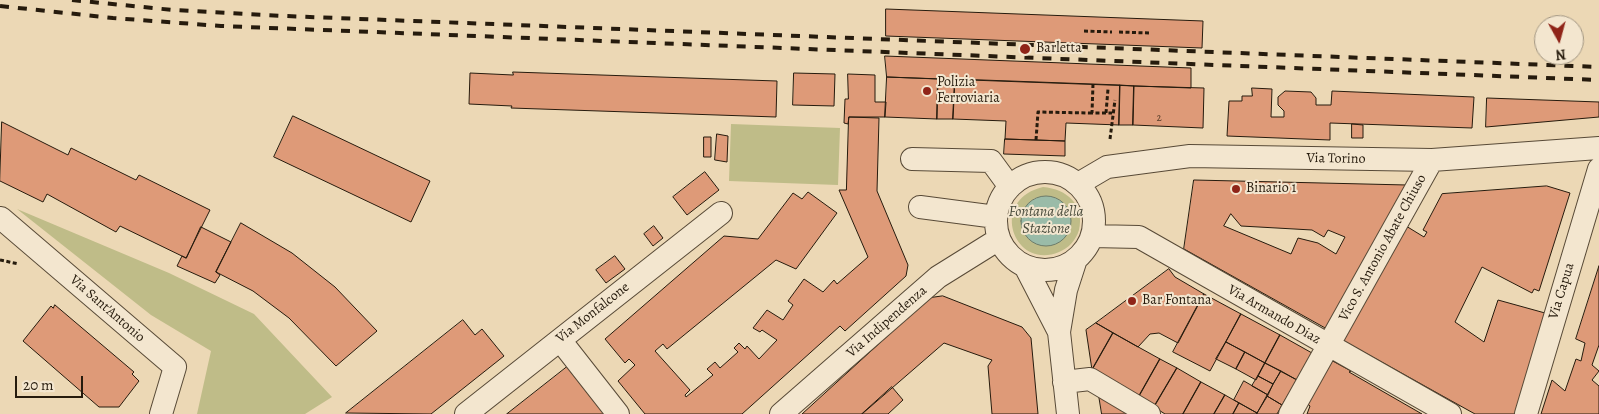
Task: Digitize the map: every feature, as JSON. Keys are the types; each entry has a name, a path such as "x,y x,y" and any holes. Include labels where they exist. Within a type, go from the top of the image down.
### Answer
{"street":[{"name":"Via Torino","path":"1078,184 1108,167 1190,156 1432,160 1599,148"},
{"path":"912,159 991,161 1010,187"},
{"name":"Vico S. Antonio Abate Chiuso","path":"1290,414 1432,160"},
{"name":"Via Capua","path":"1526,414 1599,169"},
{"path":"1025,266 1042,270 1060,268 1076,260 1086,249 1092,236 1093,208 1087,195 1078,184 1065,176 1051,172 1029,175 1010,187 1000,201 996,217 999,239 1006,250 1025,266 1059,332"},
{"path":"920,207 996,217"},
{"name":"Via Monfalcone","path":"466,414 721,213"},
{"name":"Via Sant'Antonio","path":"1,218 175,367 161,414"},
{"name":"Via Armando Diaz","path":"1092,236 1139,237 1450,414"},
{"name":"Via Indipendenza","path":"781,414 938,277 999,239"},
{"path":"1068,414 1059,332 1066,290 1076,260"},
{"path":"560,340 618,414"},
{"path":"1064,382 1090,378 1149,414"}],"path":[{"path":"1084,31 1112,32"},
{"path":"1119,32 1149,33"},
{"path":"1092,112 1093,84"},
{"path":"1106,113 1108,89"},
{"path":"1110,139 1115,100"},
{"path":"1036,140 1038,112 1112,113"}],"shaded area":[{"path":"731,124 840,128 838,185 729,181"},
{"path":"1043,187 1052,188 1067,195 1077,206 1080,221 1079,230 1069,246 1059,252 1043,255 1030,252 1020,243 1014,232 1012,218 1016,205 1026,194","holes":["1052,197 1064,203 1068,208 1070,226 1066,234 1050,244 1032,241 1025,235 1022,226 1025,207 1035,198"]},
{"path":"17,209 169,273 254,314 332,397 305,414 197,414 211,351 151,315"}],"water":[{"name":"Fontana della Stazione","path":"1046,196 1064,203 1071,221 1064,239 1046,246 1028,239 1021,221 1028,203"}],"building":[{"path":"886,9 1203,21 1202,48 886,36"},
{"path":"885,56 1191,68 1191,88 887,77"},
{"path":"513,72 777,81 776,117 511,108 512,106 469,104 470,73 513,75"},
{"path":"794,73 835,74 834,106 793,105"},
{"path":"848,74 875,75 875,102 886,102 885,117 849,117 848,124 844,123 845,99 848,99"},
{"path":"887,77 938,79 937,119 885,117"},
{"path":"938,79 955,79 953,119 937,119"},
{"name":"Barletta","path":"955,79 1120,85 1119,125 1066,123 1065,141 1005,139 1006,121 953,119"},
{"path":"1120,85 1134,86 1133,125 1119,125"},
{"path":"1134,86 1204,88 1203,128 1133,125"},
{"path":"1252,88 1272,89 1271,117 1284,117 1284,111 1278,105 1278,97 1285,91 1311,92 1316,98 1316,105 1331,105 1332,91 1474,97 1472,128 1330,123 1330,140 1227,136 1229,101 1242,101 1242,96 1252,96"},
{"path":"1487,98 1599,102 1599,117 1486,127"},
{"path":"293,116 430,181 411,222 274,157"},
{"path":"849,117 879,118 877,191 908,265 906,276 845,331 840,326 742,414 645,414 618,381 635,365 629,359 625,363 605,339 724,236 758,239 793,193 802,199 808,192 837,213 796,269 776,260 667,349 663,344 655,351 690,390 685,395 686,397 713,375 707,369 715,362 720,368 738,352 734,348 739,343 745,349 747,346 759,359 777,340 762,330 760,332 753,328 767,310 783,320 793,305 788,301 804,279 823,292 834,280 837,284 868,257 839,190 846,190"},
{"path":"2,122 68,155 71,148 136,180 139,175 210,210 186,258 120,226 116,232 47,194 43,202 0,181"},
{"path":"1352,124 1363,125 1363,138 1352,138"},
{"path":"717,134 728,136 727,162 715,160"},
{"path":"704,137 711,137 711,157 704,157"},
{"path":"1005,139 1065,141 1065,156 1004,154"},
{"path":"705,172 719,190 687,215 673,197"},
{"path":"1194,180 1407,185 1327,329 1184,249","holes":["1231,214 1241,226 1312,230 1324,237 1328,230 1345,237 1336,254 1318,243 1298,238 1291,254 1224,226"]},
{"path":"1547,186 1570,193 1539,291 1534,289 1532,293 1482,267 1455,322 1484,342 1498,300 1545,313 1515,414 1475,414 1342,340 1406,226 1424,237 1427,232 1423,230 1442,194"},
{"path":"241,223 292,253 335,287 377,331 336,366 289,318 253,291 216,272"},
{"path":"654,226 663,238 653,246 644,234"},
{"path":"201,227 231,242 216,272 220,275 215,283 177,266 182,256 186,258"},
{"path":"615,256 625,269 606,283 596,270"},
{"path":"1599,266 1599,345 1592,365 1599,371 1592,380 1599,386 1599,414 1541,414 1552,380 1565,391 1576,359 1581,361 1585,343 1576,339"},
{"path":"1169,269 1175,277 1204,294 1178,343 1159,333 1150,334 1138,347 1096,323"},
{"path":"1204,294 1241,314 1210,371 1173,352"},
{"path":"943,296 1022,327 1031,338 1038,414 992,414 988,366 992,360 944,343 862,414 802,414 929,298"},
{"path":"55,305 134,372 132,374 139,381 119,407 99,407 23,341 51,306 53,308"},
{"path":"1241,314 1280,335 1265,363 1226,342"},
{"path":"463,320 475,335 482,329 504,356 431,414 346,413"},
{"path":"1096,323 1113,333 1092,370 1086,330"},
{"path":"1113,333 1160,359 1138,398 1092,370"},
{"path":"1280,335 1312,353 1297,380 1265,363"},
{"path":"1226,342 1245,352 1236,369 1216,359"},
{"path":"1245,352 1265,363 1256,380 1236,369"},
{"path":"1160,359 1177,368 1154,407 1138,398"},
{"path":"1329,359 1422,414 1307,414 1310,406 1305,402"},
{"path":"1265,363 1281,371 1273,384 1258,376"},
{"path":"567,367 604,414 507,414"},
{"path":"1177,368 1201,382 1183,414 1165,414 1154,407"},
{"path":"1281,371 1297,380 1282,405 1267,396"},
{"path":"1258,376 1273,384 1268,395 1252,386"},
{"path":"1244,381 1268,395 1257,413 1234,400"},
{"path":"1201,382 1225,395 1214,414 1183,414"},
{"path":"892,387 903,400 888,414 862,414"},
{"path":"1098,390 1136,414 1102,414"},
{"path":"1225,395 1239,403 1233,414 1214,414"},
{"path":"1267,396 1282,405 1277,414 1257,414"},
{"path":"1239,403 1257,413 1257,414 1233,414"}],"railway":[{"path":"72,0 173,10 285,16 1599,67"},
{"path":"0,6 113,18 221,26 1599,80"}],"place":[{"name":"Barletta","path":"1025,49"},
{"name":"Polizia Ferroviaria","path":"927,91"},
{"name":"Binario 1","path":"1236,189"},
{"name":"Bar Fontana","path":"1132,301"}]}
